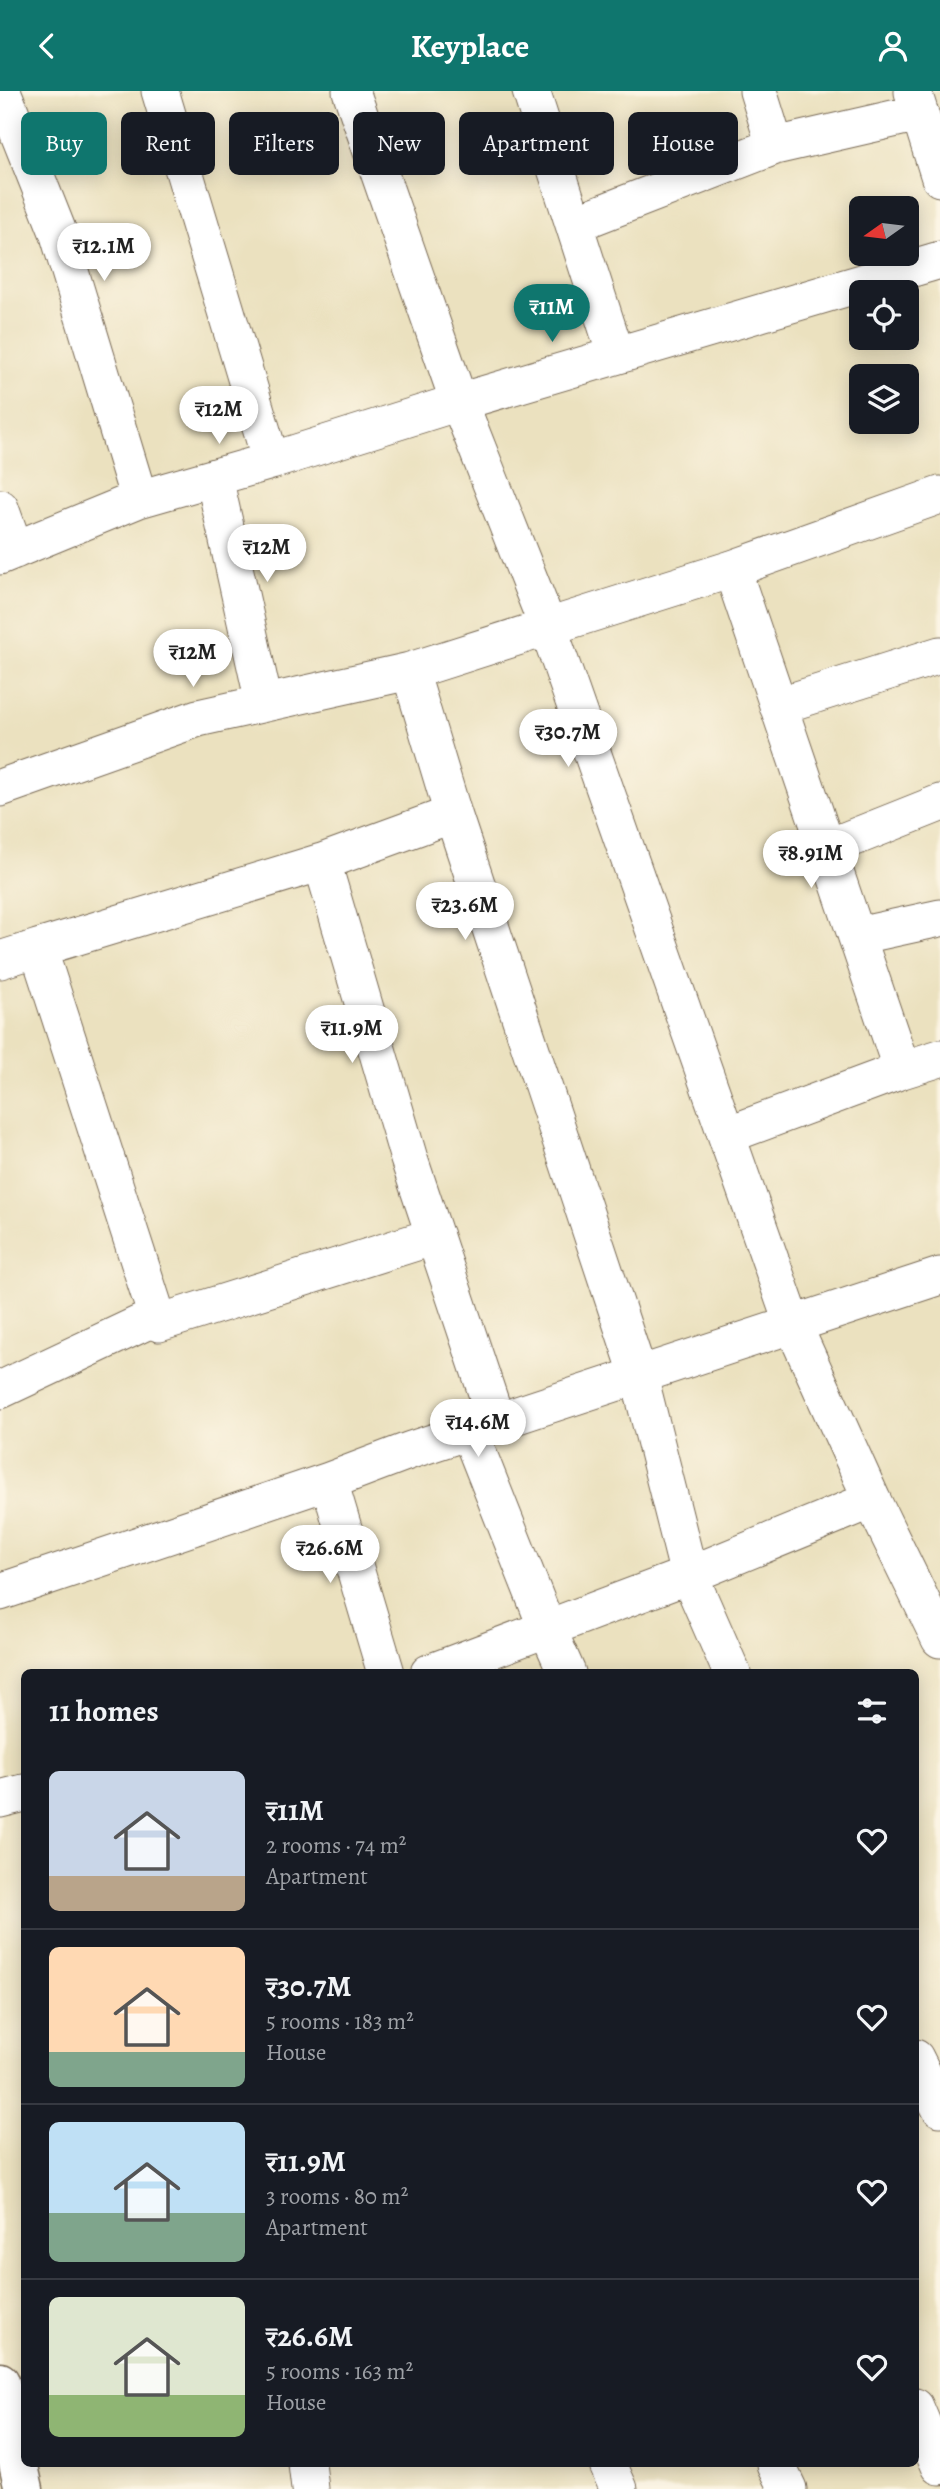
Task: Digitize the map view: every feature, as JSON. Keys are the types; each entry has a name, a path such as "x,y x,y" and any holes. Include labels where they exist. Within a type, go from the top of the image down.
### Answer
{"main road":[{"path":"0,2382 24,2489"}],"street":[{"path":"2,91 58,232 139,499"},
{"path":"160,91 271,461"},
{"path":"351,91 459,402 548,627 793,1325 872,1500 940,1639"},
{"path":"531,91 616,355"},
{"path":"758,91 775,146"},
{"path":"574,224 775,146 916,102 940,178"},
{"path":"0,508 8,553 139,499 940,260"},
{"path":"214,478 264,703"},
{"path":"0,788 198,718 410,671 732,569 940,495"},
{"path":"732,569 902,1070"},
{"path":"778,706 940,655"},
{"path":"410,671 453,814 639,1376 689,1575 730,1669"},
{"path":"827,848 940,803"},
{"path":"0,960 322,862 453,814"},
{"path":"322,862 435,1236 483,1427 547,1628 566,1669"},
{"path":"857,936 940,918"},
{"path":"38,948 159,1323 435,1236"},
{"path":"727,1135 940,1058"},
{"path":"0,1592 329,1481 411,1450 940,1276"},
{"path":"3,1379 157,1316"},
{"path":"329,1481 385,1669"},
{"path":"439,1669 689,1575 872,1500"},
{"path":"0,1799 21,1794"},
{"path":"919,2066 940,2108"},
{"path":"919,2416 940,2466"},
{"path":"307,2467 310,2489"},
{"path":"609,2467 620,2489"},
{"path":"777,2467 788,2489"}]}
